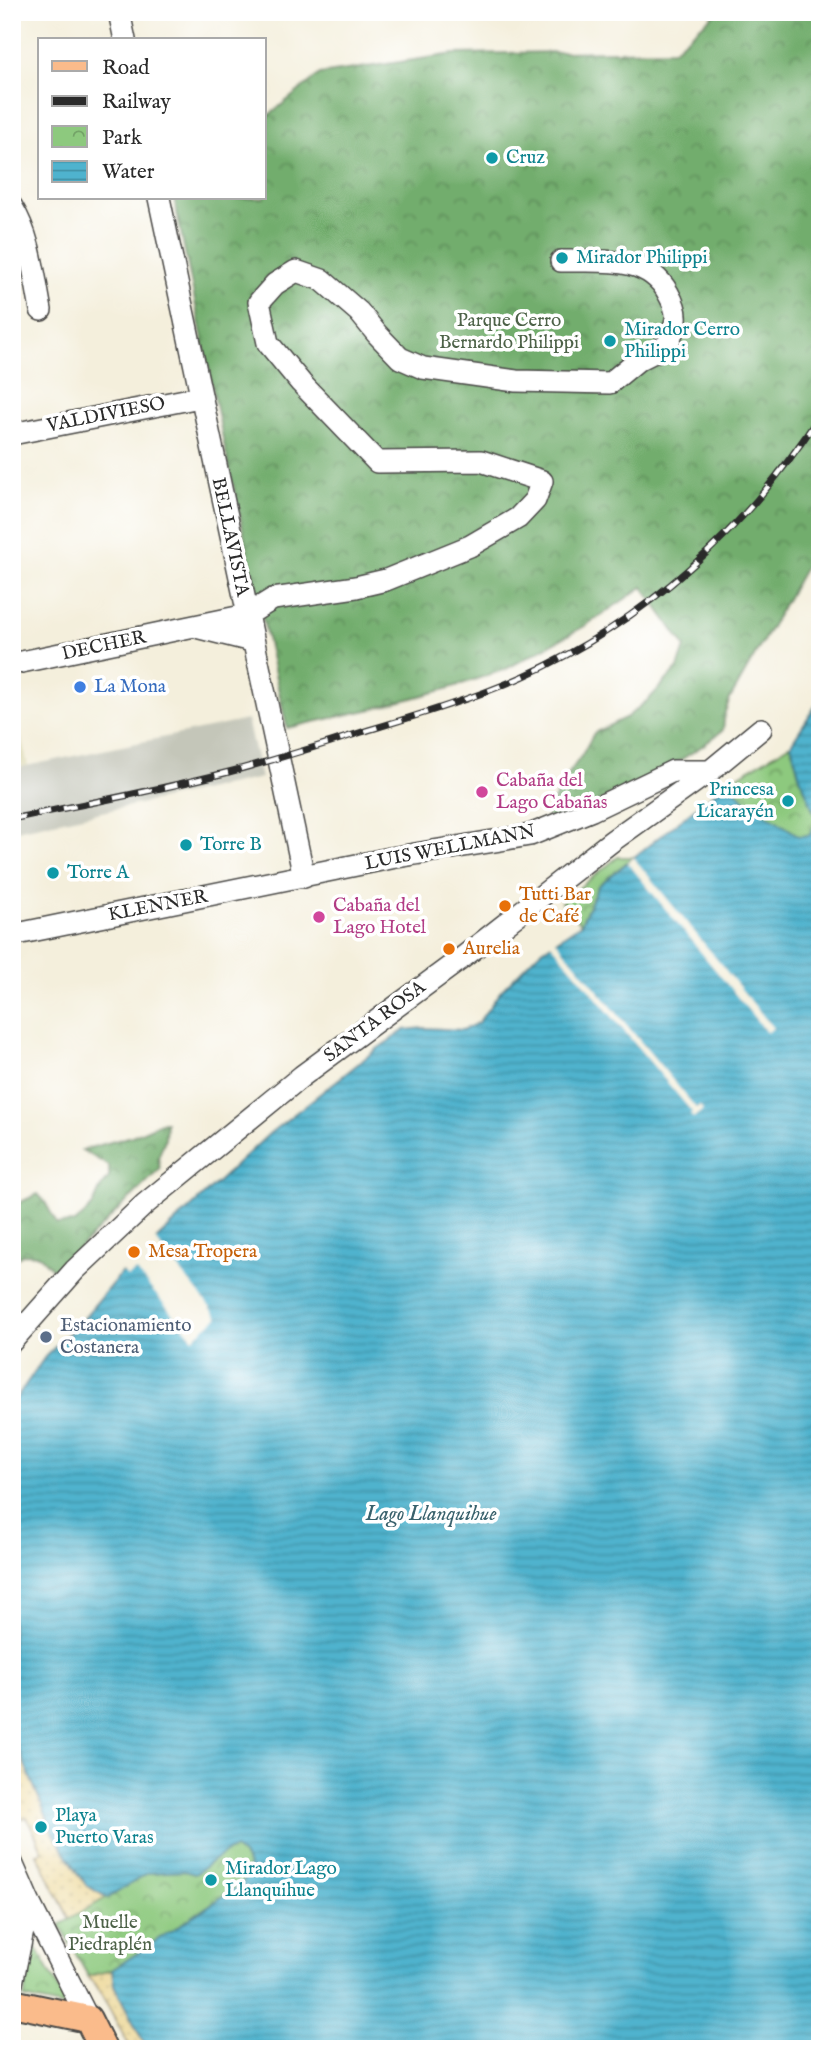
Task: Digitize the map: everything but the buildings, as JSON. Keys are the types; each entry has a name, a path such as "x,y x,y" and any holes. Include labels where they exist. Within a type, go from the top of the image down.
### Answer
{"main road":[{"path":"12,2003 96,2035"},
{"path":"12,2018 96,2035"}],"street":[{"path":"120,12 125,38"},
{"name":"BELLAVISTA","path":"159,200 304,877"},
{"path":"12,207 29,245 41,310"},
{"name":"DECHER","path":"12,664 247,615 273,599 386,580 470,546 518,518 535,500 542,481 481,461 377,462 301,383 268,343 259,302 275,284 296,271 322,280 359,312 400,358 423,368 475,377 516,381 610,383 638,360 668,345 676,318 672,299 664,284 649,272 632,264 611,261 561,261"},
{"name":"VALDIVIESO","path":"12,434 200,397"},
{"name":"DECHER","path":"195,627 252,641"},
{"name":"SANTA ROSA","path":"12,1341 75,1270 145,1204 302,1076 462,958 612,841 710,771 761,729"},
{"name":"LUIS WELLMANN","path":"304,877 391,858 530,835 592,810 673,771 710,771"},
{"name":"KLENNER","path":"12,935 304,877"},
{"path":"12,1863 96,2035"},
{"path":"12,1983 29,1902"}],"shaded area":[{"path":"12,698 28,766 12,769"},
{"path":"247,720 261,778 12,831 12,769"}],"green space":[{"name":"Parque Cerro Bernardo Philippi","path":"717,12 820,12 820,541 730,699 723,730 686,756 646,778 564,818 547,818 564,780 594,733 627,717 649,699 678,668 685,647 643,587 585,626 506,669 450,688 287,728 224,444 174,200 266,200 266,117 320,74 454,54 673,50"},
{"path":"791,744 815,815 815,826 809,836 799,836 744,799 728,782"},
{"path":"618,857 633,857 598,886 581,924 561,902"},
{"path":"166,1122 165,1139 158,1158 160,1169 55,1272 39,1255 24,1254 12,1262 12,1206 38,1194 57,1224 75,1223 92,1207 109,1177 109,1166 82,1150 132,1136"},
{"name":"Muelle Piedraplén","path":"234,1849 243,1855 249,1865 246,1879 240,1885 112,1970 88,1976 60,1925 148,1873 184,1871 195,1874 218,1856"},
{"path":"36,1946 69,2008 24,1998"}],"sand":[{"name":"Playa Puerto Varas","path":"12,1734 54,1834 86,1885 108,1898 70,1920 37,1854 43,1851 27,1817 20,1819 12,1801"},
{"path":"112,1970 114,1985 147,2049 131,2049 102,1995 88,1976"}],"water":[{"name":"Lago Llanquihue","path":"820,699 820,2049 147,2049 114,1985 112,1970 240,1885 246,1878 249,1865 243,1855 234,1849 195,1874 184,1871 148,1873 108,1898 86,1885 54,1834 12,1734 12,1404 45,1357 82,1320 122,1272 270,1133 405,1030 463,1030 478,1023 501,991 538,953 581,924 598,886 728,782 744,799 799,836 809,835 815,826 815,815 791,744"}],"pier":[{"path":"633,857 773,1028 767,1033 627,862"},
{"path":"554,938 696,1108 700,1106 703,1110 693,1118 690,1114 692,1112 549,941"},
{"path":"154,1238 218,1317 193,1338 136,1271 127,1277 120,1269"}],"railway":[{"path":"12,819 172,786 276,759 462,700 522,677 567,655 610,629 690,568 760,496 820,415"}],"place":[{"name":"Cruz","path":"492,158"},
{"name":"Mirador Philippi","path":"562,258"},
{"name":"Mirador Cerro Philippi","path":"610,341"},
{"name":"La Mona","path":"80,687"},
{"name":"Cabaña del Lago Cabañas","path":"482,792"},
{"name":"Princesa Licarayén","path":"788,801"},
{"name":"Torre B","path":"186,845"},
{"name":"Torre A","path":"53,873"},
{"name":"Tutti Bar de Café","path":"505,906"},
{"name":"Cabaña del Lago Hotel","path":"319,917"},
{"name":"Aurelia","path":"449,949"},
{"name":"Mesa Tropera","path":"134,1252"},
{"name":"Estacionamiento Costanera","path":"46,1337"},
{"name":"Playa Puerto Varas","path":"41,1827"},
{"name":"Mirador Lago Llanquihue","path":"211,1880"}]}
